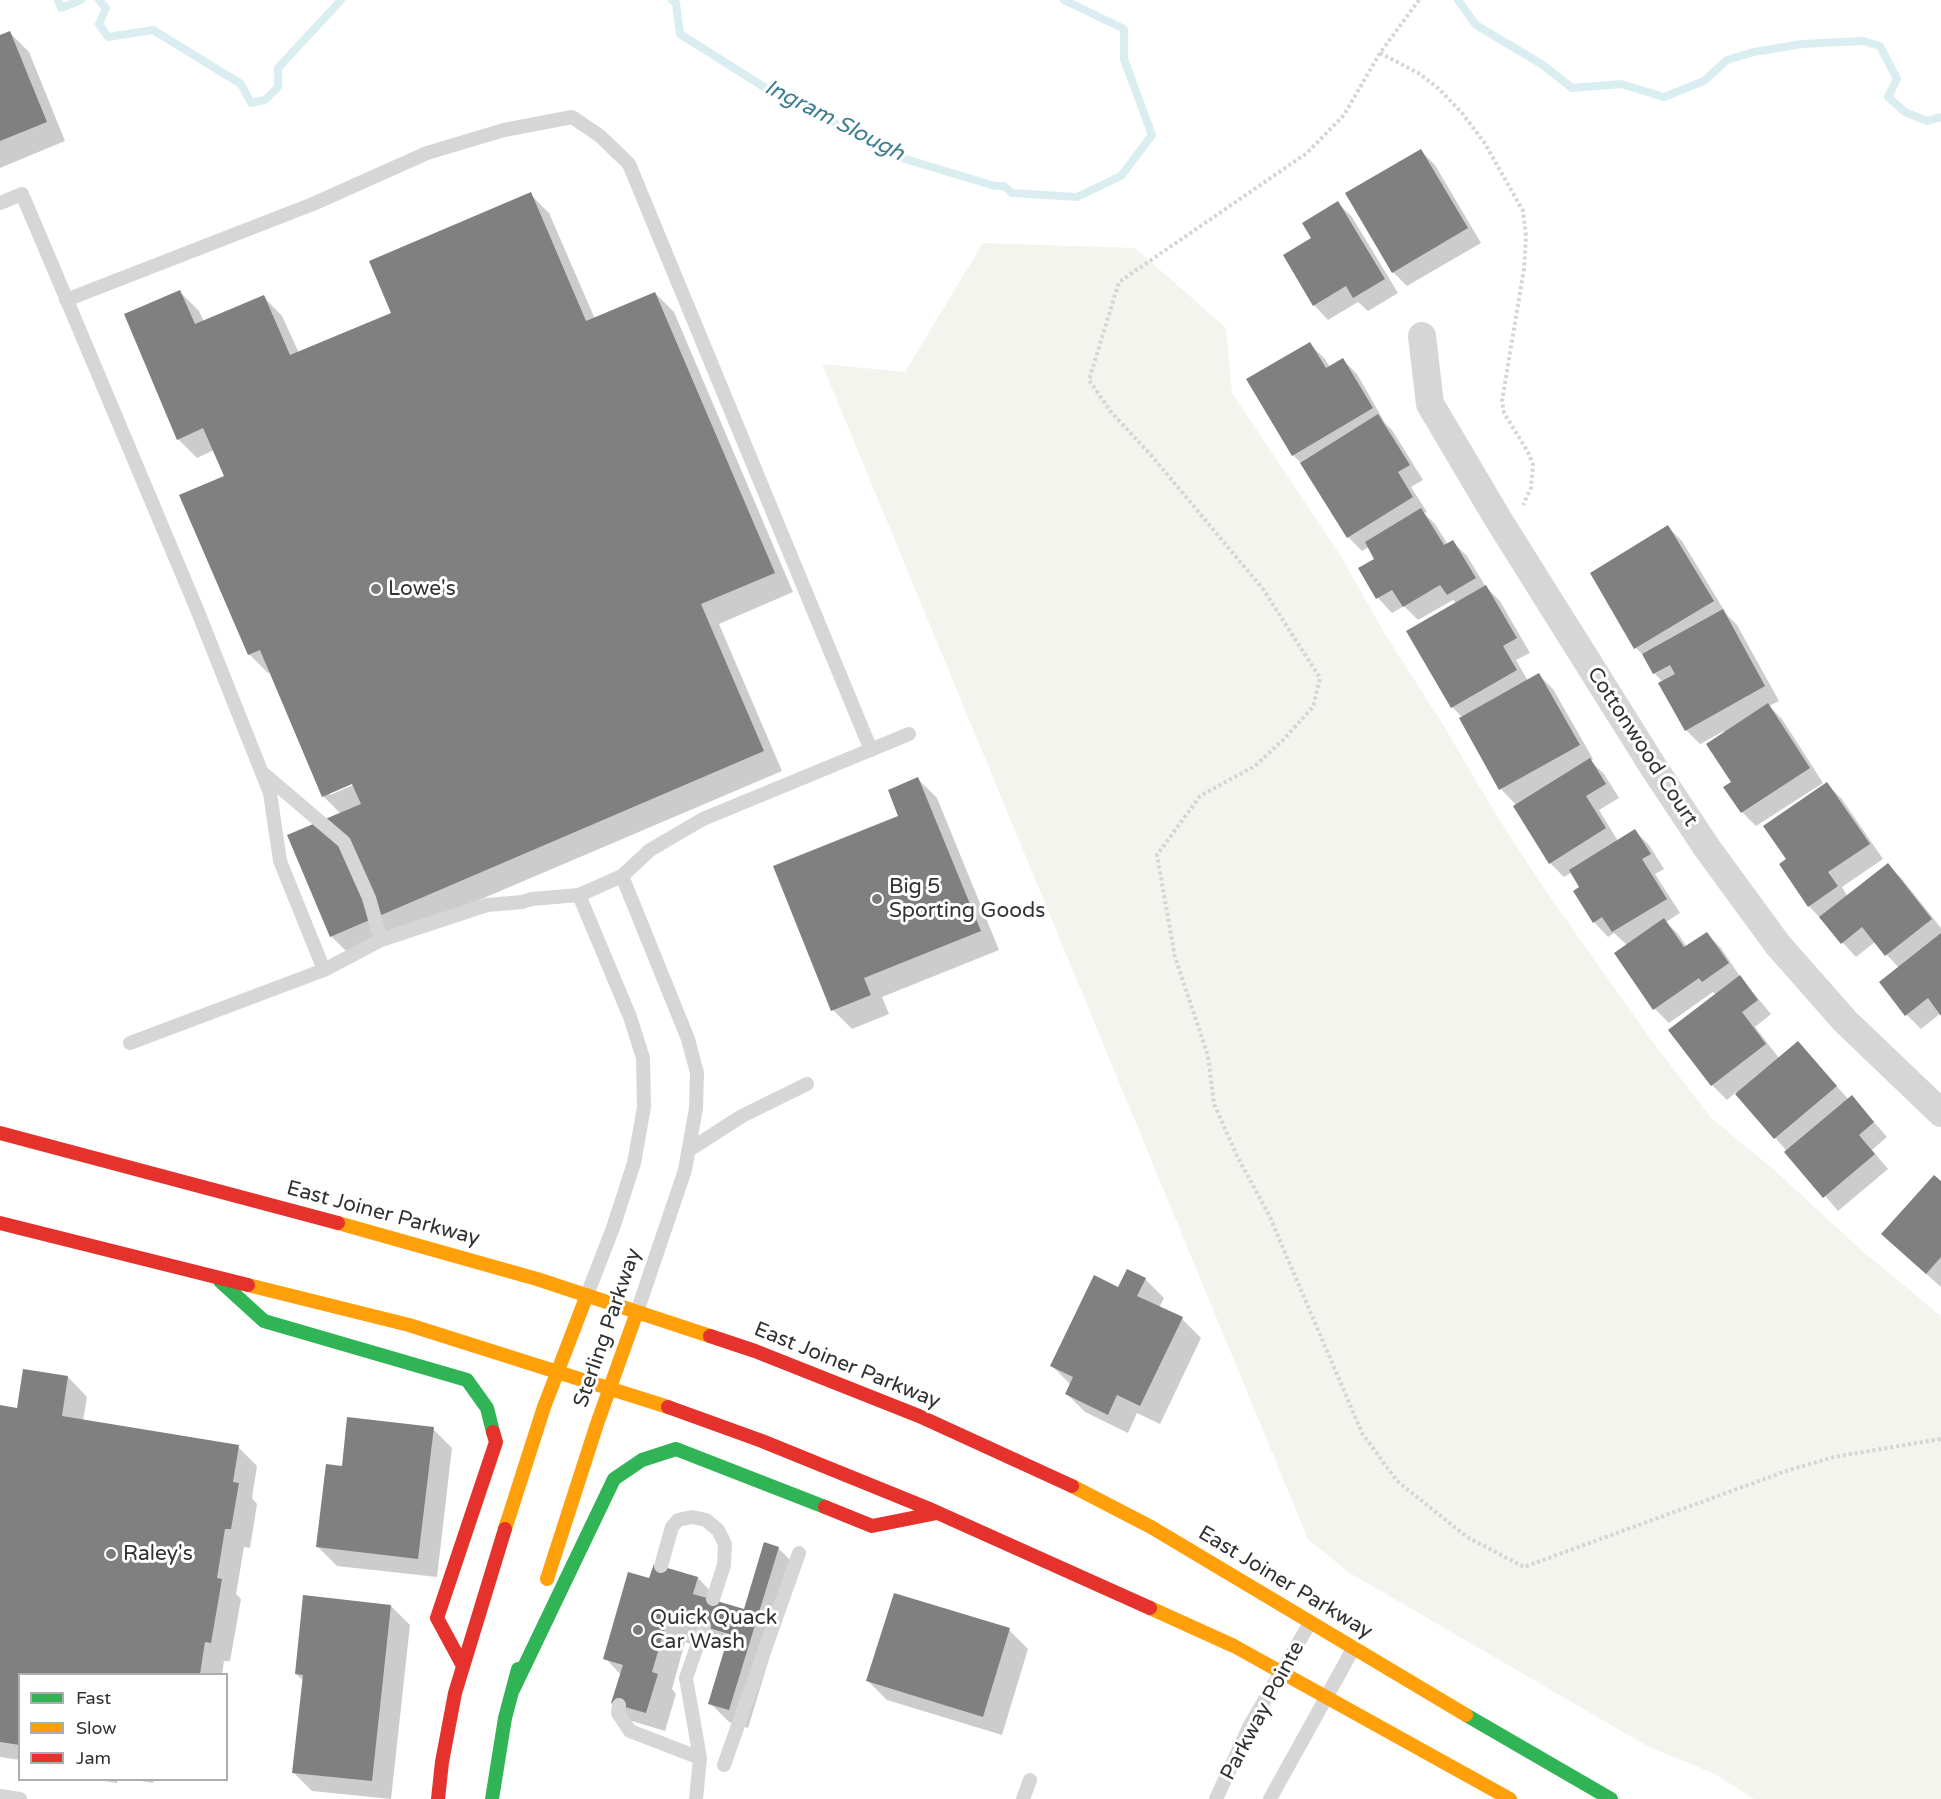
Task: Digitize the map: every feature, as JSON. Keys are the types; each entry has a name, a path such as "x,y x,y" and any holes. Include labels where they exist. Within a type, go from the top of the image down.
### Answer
{"main road":[{"name":"East Joiner Parkway","path":"0,1133 425,1246 587,1295 755,1351 877,1399 1088,1493 1151,1527 1353,1649 1611,1799"},
{"path":"0,1222 408,1325 684,1412 762,1441 937,1513 1234,1646 1510,1799"},
{"path":"216,1278 264,1321 467,1380 487,1408 496,1442 437,1618 463,1666"},
{"name":"Sterling Parkway","path":"438,1799 442,1762 455,1693 544,1407 587,1295"},
{"name":"Sterling Parkway","path":"492,1799 505,1718 513,1690 541,1597 637,1311"},
{"path":"513,1690 614,1479 642,1460 676,1449 872,1526 937,1513"}],"street":[{"name":"Cottonwood Court","path":"1422,336 1430,404 1498,519 1654,768 1707,848 1778,945 1845,1021 1941,1111"}],"lane":[{"path":"66,300 313,204 427,153 504,130 572,117 600,136 629,164 871,750"},
{"path":"0,203 22,194 196,607 270,793 280,861 324,970"},
{"path":"130,1043 324,970 381,940 487,905 579,895 622,876 650,850 703,819 909,735"},
{"path":"262,773 345,842 369,898 381,940"},
{"name":"Sterling Parkway","path":"622,876 688,1039 697,1073 696,1108 685,1170 637,1311"},
{"name":"Sterling Parkway","path":"579,895 630,1017 644,1058 644,1107 634,1163 613,1228 587,1295"},
{"path":"689,1150 742,1116 807,1084"},
{"path":"661,1566 672,1527 678,1520 692,1517 706,1520 718,1530 725,1544 724,1565 713,1599"},
{"path":"724,1765 798,1553"},
{"name":"Parkway Pointe","path":"1216,1799 1250,1725 1310,1623"},
{"path":"696,1799 700,1758 686,1678 704,1626"},
{"path":"1269,1799 1353,1649"},
{"path":"619,1705 618,1713 630,1731 700,1758"},
{"path":"1023,1799 1030,1780"},
{"path":"0,1796 20,1799"}],"path":[{"path":"1419,0 1380,53 1344,115 1307,153 1119,282 1089,380 1111,412 1150,454 1263,589 1320,678 1313,707 1255,766 1200,796 1157,855 1175,957 1208,1056 1214,1104 1237,1156 1269,1215 1362,1433 1397,1481 1467,1538 1524,1567 1788,1470 1834,1458 1941,1439"},
{"path":"1380,53 1420,74 1439,89 1462,113 1484,142 1523,211 1526,236 1524,269 1502,401 1504,413 1528,452 1533,465 1532,479 1531,488 1523,505 1498,519"}],"shaded area":[{"path":"983,243 1135,248 1226,328 1232,393 1342,558 1385,634 1442,723 1495,813 1541,884 1649,1037 1711,1118 1773,1169 1860,1249 1941,1316 1941,1799 1754,1799 1715,1774 1649,1747 1348,1572 1308,1539 822,364 905,372"}],"building":[{"path":"10,31 47,122 0,141 0,35"},
{"path":"1421,149 1468,228 1392,273 1345,193"},
{"path":"531,192 586,321 655,292 775,573 701,604 764,751 330,937 287,835 361,804 352,784 322,797 260,650 248,655 179,495 224,476 203,428 177,440 124,314 180,290 195,324 264,295 290,355 391,313 369,261"},
{"path":"1338,201 1385,279 1353,298 1346,286 1313,306 1283,255 1311,238 1302,223"},
{"path":"1310,342 1326,368 1343,358 1373,408 1292,456 1246,379"},
{"path":"1378,414 1410,465 1398,472 1413,497 1347,538 1300,463"},
{"path":"1421,508 1444,545 1453,540 1476,578 1447,595 1440,585 1403,607 1392,590 1376,599 1358,568 1374,559 1365,542"},
{"path":"1668,525 1714,601 1634,649 1590,573"},
{"path":"1486,585 1517,638 1503,646 1517,670 1451,708 1406,631"},
{"path":"1723,609 1765,686 1685,731 1658,683 1675,674 1670,665 1653,674 1642,654"},
{"path":"1539,673 1580,745 1499,790 1459,718"},
{"path":"1768,703 1810,768 1741,813 1723,787 1731,782 1706,744"},
{"path":"1590,758 1606,784 1586,796 1606,828 1549,864 1513,806"},
{"name":"Big 5 Sporting Goods","path":"918,777 981,931 864,978 871,995 831,1011 773,866 898,816 888,790"},
{"path":"1827,782 1870,844 1828,872 1838,886 1808,907 1779,864 1786,859 1763,826"},
{"path":"1635,829 1651,854 1642,859 1667,899 1612,932 1602,917 1593,923 1573,891 1579,887 1569,870"},
{"path":"1888,863 1932,919 1885,956 1862,927 1841,944 1819,917"},
{"path":"1664,918 1684,947 1707,932 1729,963 1702,982 1699,978 1653,1010 1614,953"},
{"path":"1941,933 1941,1016 1928,998 1905,1016 1879,982"},
{"path":"1740,975 1758,1000 1742,1012 1766,1044 1711,1086 1668,1030"},
{"path":"1798,1041 1837,1086 1774,1139 1735,1094"},
{"path":"1852,1095 1874,1122 1859,1135 1875,1154 1823,1198 1784,1152"},
{"path":"1934,1175 1941,1181 1941,1257 1926,1274 1881,1234"},
{"path":"1127,1269 1146,1278 1137,1296 1183,1317 1140,1406 1117,1395 1108,1415 1065,1394 1073,1377 1050,1366 1094,1275 1118,1287"},
{"name":"Raley's","path":"23,1369 68,1376 62,1416 239,1445 233,1482 239,1483 231,1529 225,1529 217,1578 222,1579 211,1643 205,1642 200,1673 18,1673 18,1745 0,1742 0,1405 17,1408"},
{"path":"347,1417 434,1427 418,1559 316,1547 326,1464 342,1466"},
{"name":"Quick Quack Car Wash","path":"764,1542 779,1547 729,1710 708,1704 729,1634 676,1618 674,1627 666,1624 652,1672 658,1674 646,1713 611,1703 623,1665 603,1659 628,1572 649,1578 654,1564 698,1577 693,1594 744,1609"},
{"path":"894,1593 1010,1628 983,1717 866,1681"},
{"path":"303,1595 391,1605 372,1781 292,1773 303,1675 295,1674"}],"waterway":[{"name":"Ingram Slough","path":"58,0 61,8 81,0"},
{"name":"Ingram Slough","path":"99,0 106,8 99,24 108,37 153,30 241,84 251,103 265,100 278,87 278,68 341,0"},
{"name":"Ingram Slough","path":"672,0 676,3 680,34 775,94 876,143 895,156 995,186 1004,186 1012,193 1077,197 1121,176 1152,135 1124,59 1124,29 1064,0"},
{"name":"Ingram Slough","path":"1458,0 1476,25 1543,65 1572,88 1621,84 1664,97 1704,81 1727,60 1754,52 1802,44 1863,41 1880,46 1897,79 1888,97 1905,112 1927,121 1941,117"}],"traffic: fast":[{"path":"220,1281 264,1321 467,1380 487,1408 493,1432"},
{"path":"513,1690 614,1479 642,1460 676,1449 825,1507"},
{"path":"492,1799 505,1718 518,1669"},
{"path":"1466,1715 1611,1799"}],"traffic: slow":[{"path":"338,1223 537,1279 710,1336"},
{"path":"248,1285 409,1325 668,1407"},
{"path":"505,1529 544,1407 587,1295"},
{"path":"547,1579 597,1424 637,1312"},
{"path":"1072,1486 1151,1527 1466,1715"},
{"path":"1150,1608 1234,1646 1510,1799"}],"traffic: jam":[{"path":"0,1133 338,1223"},
{"path":"0,1223 248,1285"},
{"path":"710,1336 755,1351 919,1416 1072,1486"},
{"path":"668,1407 762,1441 927,1508 1150,1608"},
{"path":"463,1666 437,1618 496,1442 493,1432"},
{"path":"825,1507 872,1526 937,1513"},
{"path":"438,1799 442,1762 455,1693 505,1529"}],"place":[{"name":"Lowe's","path":"376,589"},
{"name":"Big 5 Sporting Goods","path":"877,899"},
{"name":"Raley's","path":"111,1554"},
{"name":"Quick Quack Car Wash","path":"638,1630"}]}
